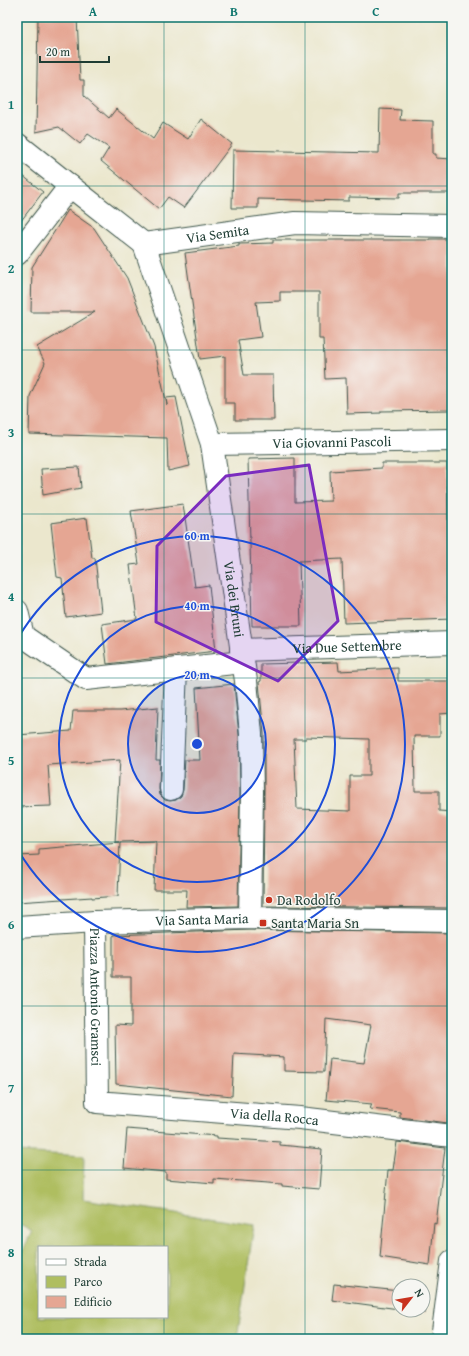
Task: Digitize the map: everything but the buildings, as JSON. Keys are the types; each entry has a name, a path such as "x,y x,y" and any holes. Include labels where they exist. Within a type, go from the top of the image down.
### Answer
{"street":[{"path":"17,144 144,244"},
{"path":"17,254 70,186"},
{"name":"Via Semita","path":"144,244 295,223 452,226"},
{"name":"Via dei Bruni","path":"144,244 212,444 246,681 251,734 252,792 250,918"},
{"name":"Via Giovanni Pascoli","path":"212,444 452,440"},
{"name":"Via Due Settembre","path":"17,611 23,636 86,679 176,669 242,656 452,642"},
{"path":"171,789 176,669"},
{"name":"Via Santa Maria","path":"95,922 250,918 452,921"},
{"name":"Piazza Antonio Gramsci","path":"17,927 95,922 97,1102"},
{"name":"Via della Rocca","path":"97,1102 300,1118 452,1136"},
{"path":"442,1339 452,1261"}],"highlighted area":[{"path":"309,465 338,621 278,681 156,622 157,546 226,476"}],"green space":[{"path":"17,1152 84,1156 83,1199 254,1225 237,1339 17,1339 17,1264 32,1231 17,1222"}],"place":[{"name":"Da Rodolfo","path":"269,900"},
{"name":"Santa Maria Sn","path":"263,923"}]}
